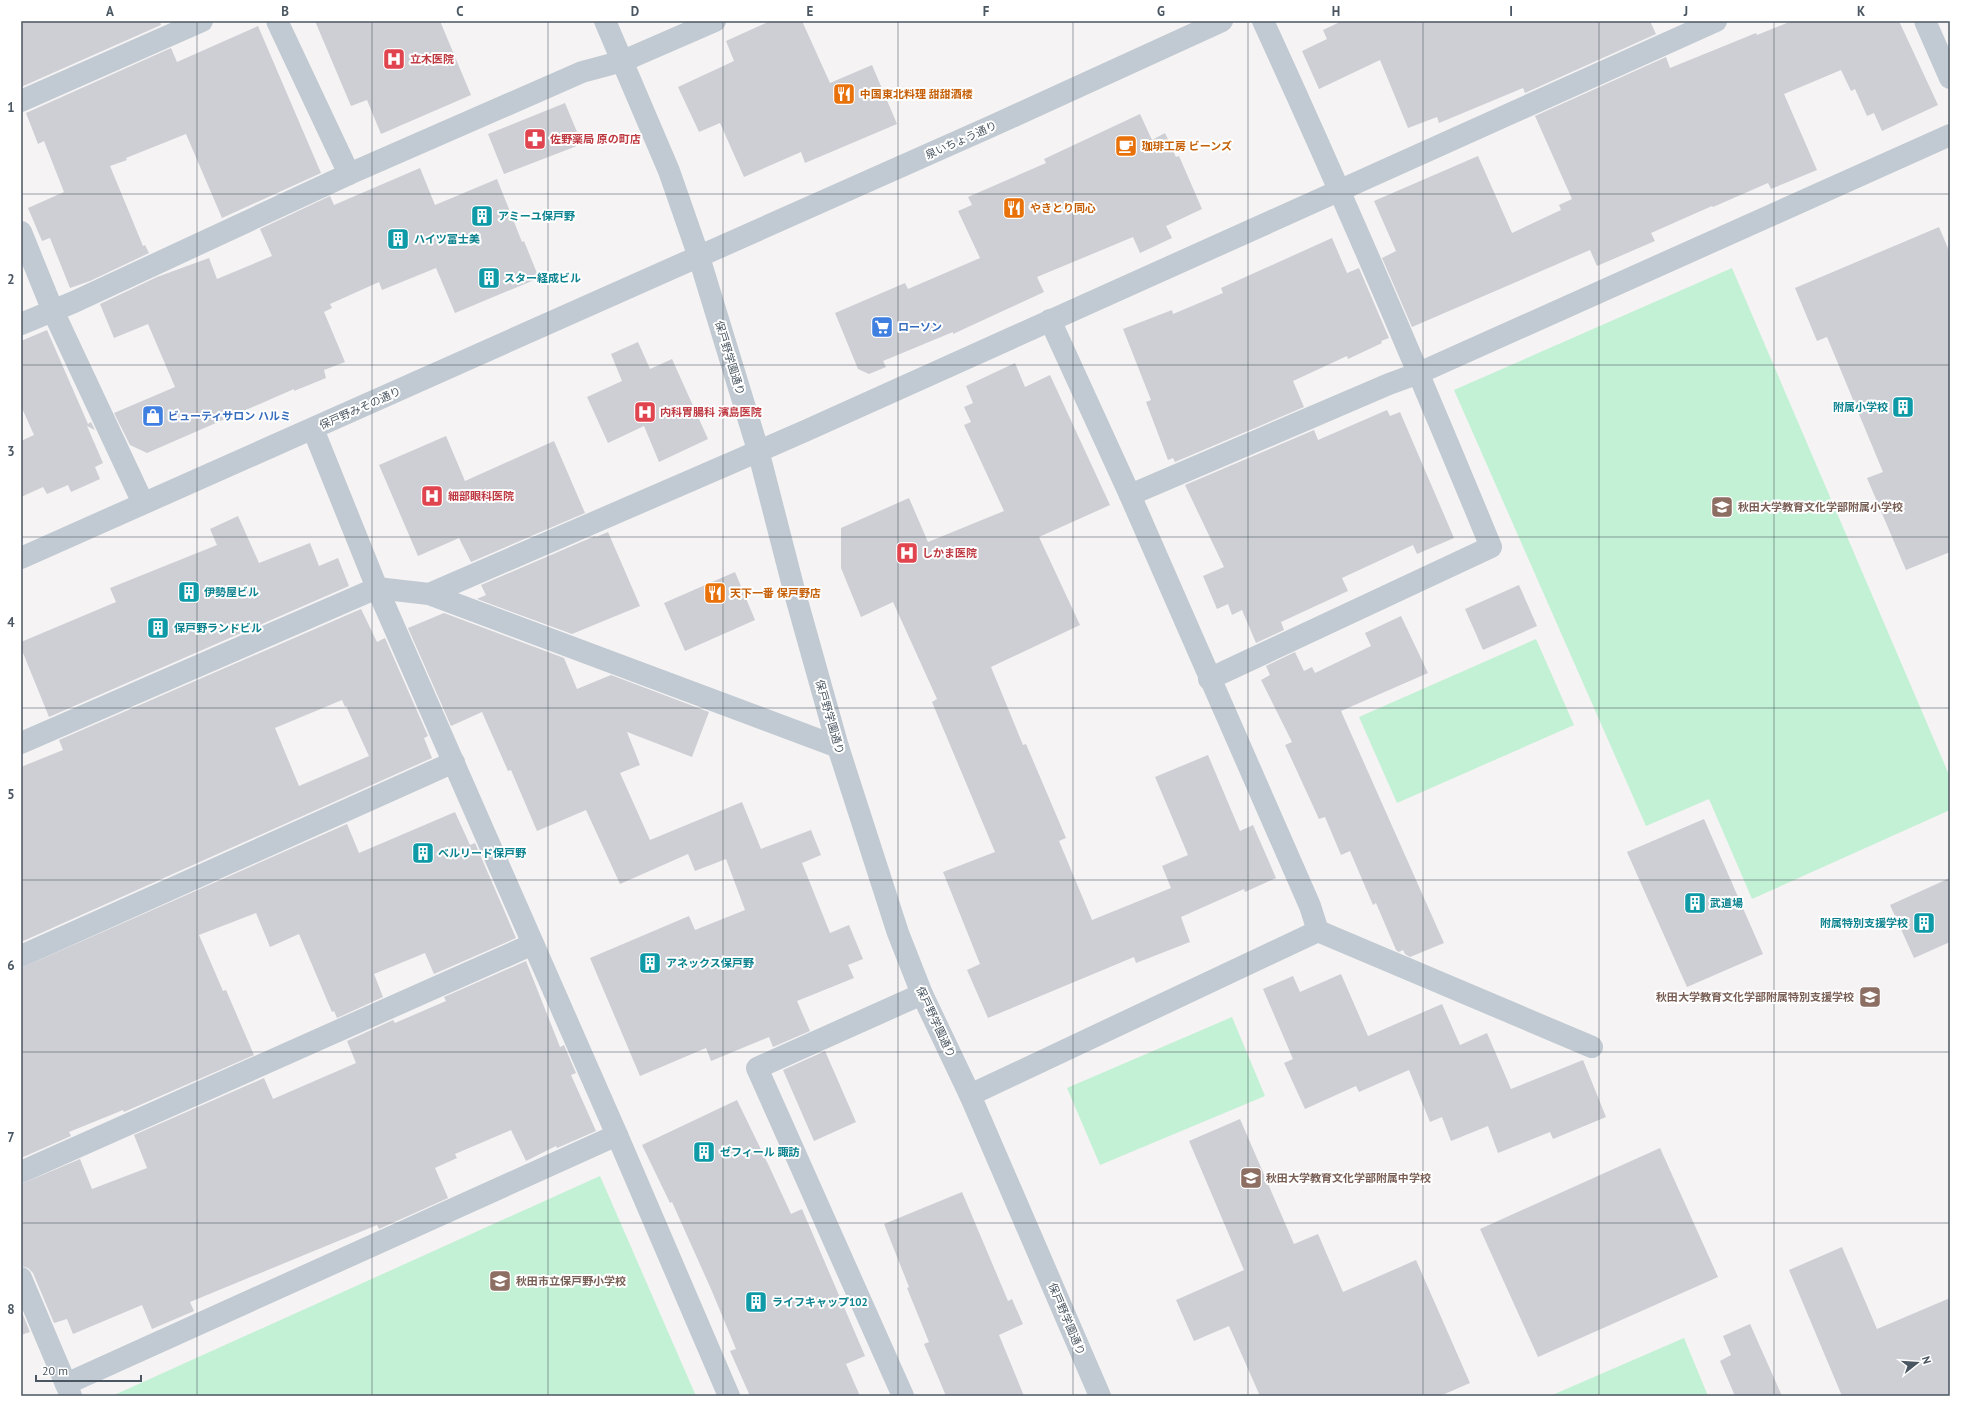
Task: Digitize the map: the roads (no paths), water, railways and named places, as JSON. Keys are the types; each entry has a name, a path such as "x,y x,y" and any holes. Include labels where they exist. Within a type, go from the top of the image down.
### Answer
{"street":[{"path":"21,101 202,21"},
{"path":"277,21 348,174"},
{"name":"保戸野学園通り","path":"605,21 668,171 698,257 758,450 794,590 838,747 898,933 922,994 970,1095 1100,1396"},
{"path":"21,324 53,311 348,174 582,72 623,61 715,21"},
{"name":"泉いちょう通り","path":"698,257 1222,21"},
{"path":"1209,679 1491,547 1419,373 1340,191 1263,21"},
{"path":"429,594 758,450 1340,191 1716,21"},
{"path":"1925,21 1950,78"},
{"path":"1130,495 1389,384 1419,373 1950,135"},
{"path":"21,232 53,311 143,503"},
{"name":"保戸野みその通り","path":"21,558 698,257"},
{"path":"1050,320 1130,495 1209,679 1310,906 1318,931"},
{"path":"313,429 377,588 617,1135 728,1396"},
{"path":"21,743 377,588 429,594 838,747"},
{"path":"21,956 454,762"},
{"path":"970,1095 1318,931 1592,1047"},
{"path":"21,1172 533,944"},
{"path":"903,1396 757,1068 922,994"},
{"path":"21,1278 69,1390 617,1135"}],"place":[{"name":"立木医院","path":"394,59"},
{"name":"中国東北料理 甜甜酒楼","path":"844,94"},
{"name":"佐野薬局 原の町店","path":"535,139"},
{"name":"珈琲工房 ビーンズ","path":"1126,146"},
{"name":"やきとり同心","path":"1014,208"},
{"name":"アミーユ保戸野","path":"482,216"},
{"name":"ハイツ富士美","path":"398,239"},
{"name":"スター経成ビル","path":"489,278"},
{"name":"ローソン","path":"882,327"},
{"name":"附属小学校","path":"1903,407"},
{"name":"内科胃腸科 濱島医院","path":"645,412"},
{"name":"ビューティサロン ハルミ","path":"153,416"},
{"name":"細部眼科医院","path":"432,496"},
{"name":"秋田大学教育文化学部附属小学校","path":"1722,507"},
{"name":"しかま医院","path":"907,553"},
{"name":"伊勢屋ビル","path":"189,592"},
{"name":"天下一番 保戸野店","path":"715,593"},
{"name":"保戸野ランドビル","path":"158,628"},
{"name":"ベルリード保戸野","path":"423,853"},
{"name":"武道場","path":"1695,903"},
{"name":"附属特別支援学校","path":"1924,923"},
{"name":"アネックス保戸野","path":"650,963"},
{"name":"秋田大学教育文化学部附属特別支援学校","path":"1870,997"},
{"name":"ゼフィール 諏訪","path":"704,1152"},
{"name":"秋田大学教育文化学部附属中学校","path":"1251,1178"},
{"name":"秋田市立保戸野小学校","path":"500,1281"},
{"name":"ライフキャップ102","path":"756,1302"}]}
